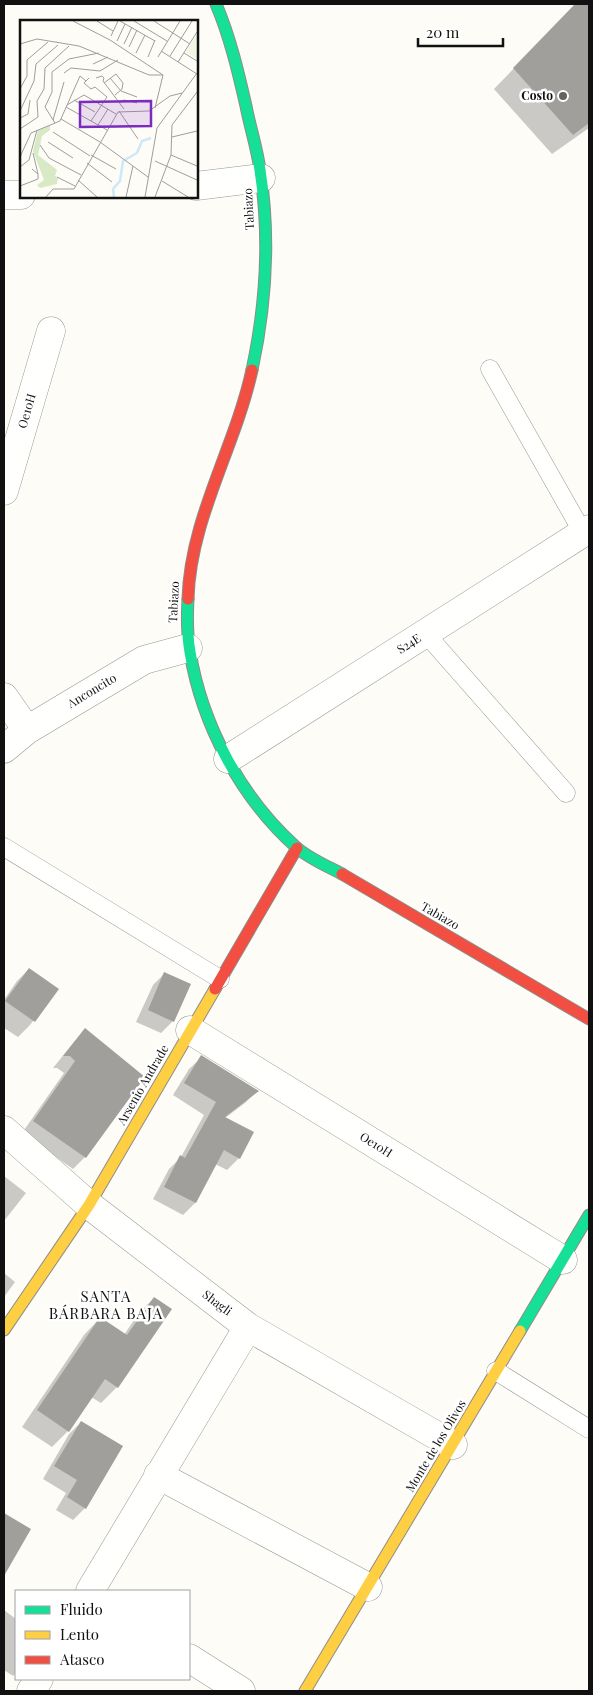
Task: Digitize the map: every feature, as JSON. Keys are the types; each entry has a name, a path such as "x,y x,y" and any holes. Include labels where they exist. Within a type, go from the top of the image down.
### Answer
{"street":[{"name":"Tabiazo","path":"216,4 223,18 236,59 261,178 265,223 264,285 255,356 246,392 203,519 190,569 186,615 188,648 195,681 213,732 247,791 266,815 297,848 588,1017"},
{"path":"198,186 261,178"},
{"path":"4,195 20,195"},
{"name":"Oe10H","path":"4,491 50,330"},
{"name":"S24E","path":"228,759 586,531"},
{"name":"Anconcito","path":"4,749 27,730 144,660 188,648"},
{"path":"4,697 27,730"},
{"name":"Arsenio Andrade","path":"4,1330 89,1205 297,848"},
{"name":"Oe10H","path":"190,1030 563,1260"},
{"name":"Shagli","path":"4,1130 89,1205 248,1327 453,1445"},
{"name":"Monte de los Olivos","path":"306,1691 589,1215"},
{"path":"91,1590 248,1327"},
{"path":"158,1475 368,1587"},
{"path":"190,1659 241,1691"},
{"path":"31,1691 38,1680"}],"lane":[{"path":"490,369 586,531"},
{"path":"426,634 566,793"},
{"path":"4,847 220,979"},
{"path":"496,1371 589,1429"}],"building":[{"name":"Costo","path":"575,4 589,4 589,123 573,135 513,68"},
{"path":"29,968 59,989 35,1022 5,1001"},
{"path":"164,972 191,984 174,1022 148,1010"},
{"path":"85,1028 145,1077 86,1158 33,1121 75,1061 70,1056 63,1056"},
{"path":"201,1055 259,1091 225,1117 254,1132 240,1159 224,1150 196,1203 164,1187 180,1155 185,1158 216,1102 184,1083"},
{"path":"154,1297 172,1309 118,1388 105,1379 69,1432 37,1410 100,1317 127,1335"},
{"path":"81,1421 123,1446 86,1509 67,1497 77,1480 54,1466"},
{"path":"4,1513 31,1529 4,1576"}],"traffic: fast":[{"path":"216,4 230,42 240,80 257,154 263,195 266,245 265,270 261,320 252,370"},
{"path":"188,599 188,639 196,679 214,733 227,758 241,783 276,828 301,851 342,874"},
{"path":"520,1331 589,1215"}],"traffic: slow":[{"path":"4,1330 89,1205 215,989"},
{"path":"305,1691 520,1331"}],"traffic: jam":[{"path":"188,599 196,540 235,427 252,370"},
{"path":"215,989 297,848"},
{"path":"342,874 589,1019"}],"place":[{"name":"Costo","path":"563,96"}],"district":[{"name":"SANTA BÁRBARA BAJA","path":"106,1306"}]}
